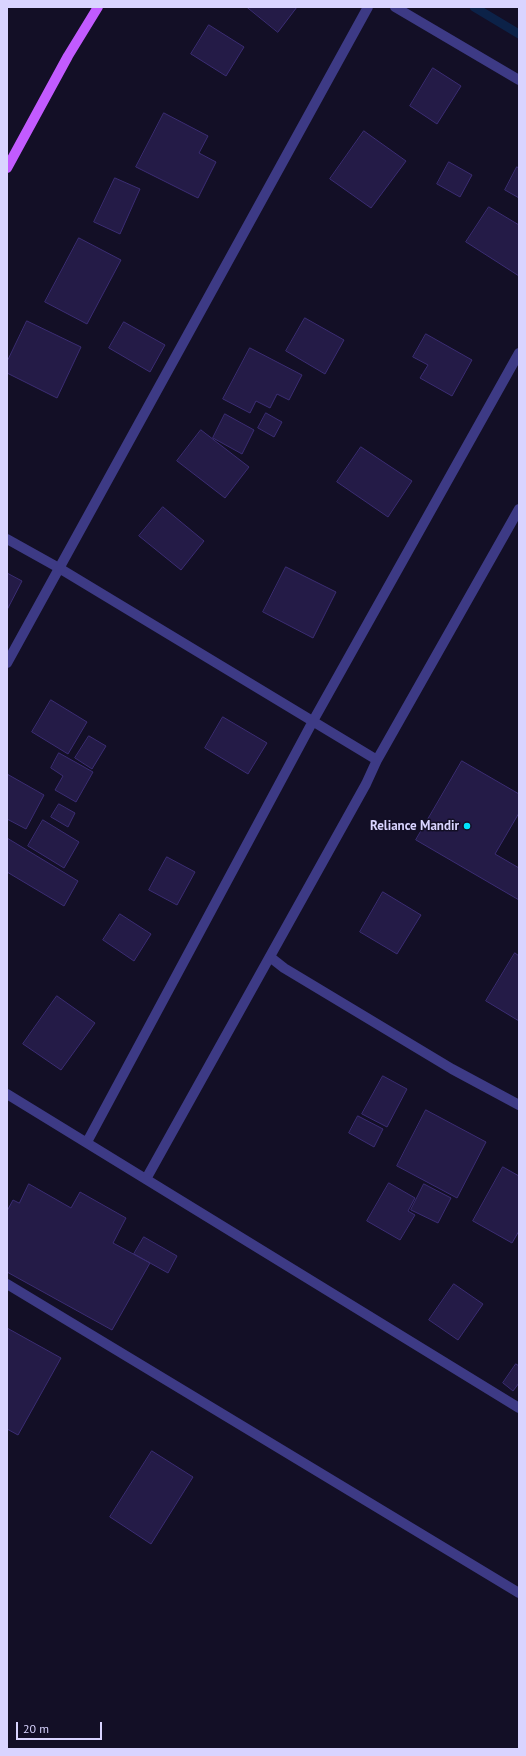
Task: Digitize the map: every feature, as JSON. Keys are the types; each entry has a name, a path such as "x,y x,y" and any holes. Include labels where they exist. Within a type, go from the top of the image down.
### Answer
{"main road":[{"path":"7,168 68,56 98,7"}],"street":[{"path":"7,663 368,7"},
{"path":"395,7 519,80"},
{"path":"87,1142 312,721 519,353"},
{"path":"146,1178 366,784 376,760 519,509"},
{"path":"7,539 59,568 376,760"},
{"path":"270,957 284,968 452,1069 519,1105"},
{"path":"7,1094 519,1408"},
{"path":"7,1284 519,1594"}],"building":[{"path":"247,7 297,7 278,32"},
{"path":"209,25 244,47 226,76 191,54"},
{"path":"433,68 461,86 437,124 410,106"},
{"path":"164,113 208,136 199,153 216,162 198,198 136,167"},
{"path":"364,131 406,161 371,208 330,179"},
{"path":"449,162 472,175 460,197 437,184"},
{"path":"517,167 519,168 519,198 505,190"},
{"path":"115,178 140,189 120,234 94,222"},
{"path":"489,207 519,225 519,276 466,242"},
{"path":"79,238 121,260 87,324 45,302"},
{"path":"305,318 344,340 325,374 286,351"},
{"path":"27,321 81,347 57,398 7,373 7,362"},
{"path":"124,322 165,345 150,372 109,348"},
{"path":"426,334 472,360 452,396 420,378 428,365 413,357"},
{"path":"250,348 302,375 289,400 277,394 270,408 256,401 250,413 223,399"},
{"path":"266,413 282,422 274,437 258,428"},
{"path":"225,414 254,430 242,454 213,438"},
{"path":"201,430 249,467 225,498 177,461"},
{"path":"361,447 412,481 388,517 337,482"},
{"path":"163,507 204,541 181,570 139,536"},
{"path":"286,567 336,592 313,638 263,612"},
{"path":"7,573 22,581 7,610"},
{"path":"51,700 87,722 68,754 32,732"},
{"path":"223,717 267,743 248,774 205,748"},
{"path":"89,736 106,746 92,769 75,758"},
{"path":"59,753 93,772 76,802 55,790 63,776 51,768"},
{"name":"Reliance Mandir","path":"462,761 519,794 519,813 495,854 519,868 519,900 416,840"},
{"path":"7,774 44,795 26,829 7,819"},
{"path":"59,804 75,813 68,827 51,817"},
{"path":"43,820 79,842 64,868 28,846"},
{"path":"7,838 78,881 64,906 7,872"},
{"path":"167,857 195,872 177,905 149,890"},
{"path":"383,892 421,915 397,954 360,932"},
{"path":"120,914 151,934 134,961 103,940"},
{"path":"515,953 519,956 519,1021 486,1001"},
{"path":"57,996 95,1023 61,1070 23,1044"},
{"path":"383,1076 407,1089 387,1127 362,1114"},
{"path":"426,1110 486,1142 457,1198 397,1166"},
{"path":"358,1116 383,1129 374,1147 349,1133"},
{"path":"503,1167 519,1176 519,1231 512,1243 473,1221"},
{"path":"389,1183 415,1198 408,1211 415,1215 400,1240 367,1221"},
{"path":"29,1184 71,1208 80,1192 126,1218 113,1243 150,1263 112,1330 7,1272 7,1211 13,1200 19,1203"},
{"path":"424,1184 451,1198 438,1223 411,1210"},
{"path":"144,1237 177,1256 168,1273 134,1254"},
{"path":"454,1284 483,1304 458,1340 429,1320"},
{"path":"7,1328 61,1358 18,1435 7,1429"},
{"path":"516,1364 519,1366 519,1383 513,1391 503,1383"},
{"path":"152,1451 193,1477 151,1544 110,1517"}],"waterway":[{"path":"474,7 519,34"}],"place":[{"name":"Reliance Mandir","path":"467,826"}]}
